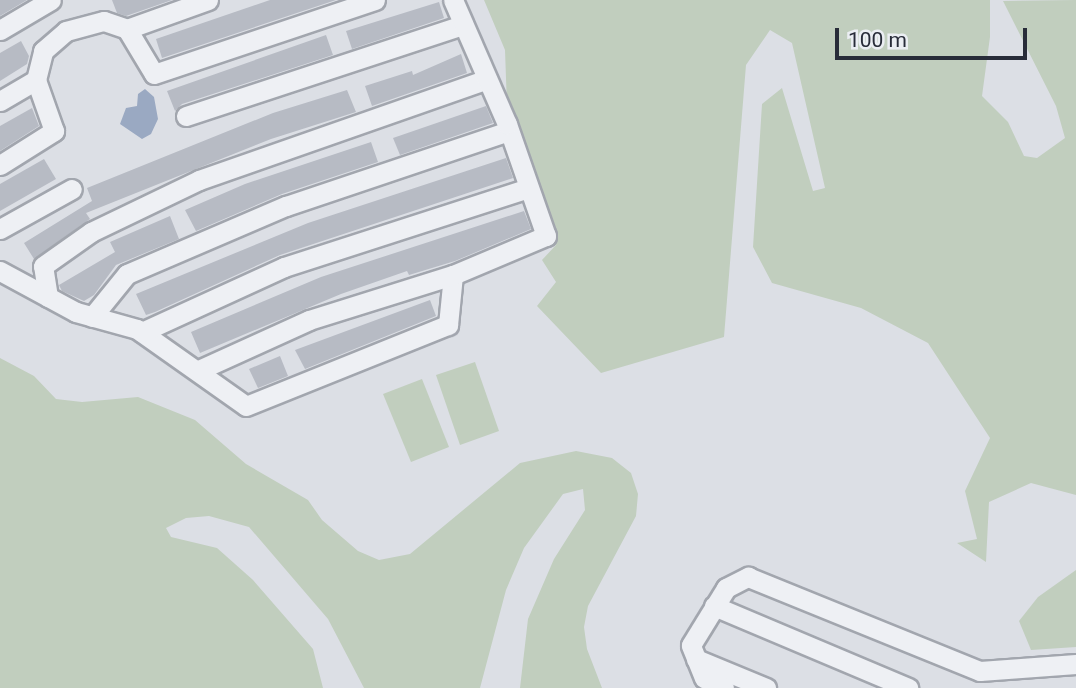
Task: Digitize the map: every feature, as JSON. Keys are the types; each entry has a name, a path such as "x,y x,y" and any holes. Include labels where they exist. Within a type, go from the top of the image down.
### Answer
{"street":[{"path":"0,30 51,0"},
{"path":"0,165 54,131 36,80 43,51 66,31 104,21 127,29 208,0"},
{"path":"127,29 154,74 375,0"},
{"path":"199,370 309,320 453,275 545,236 509,131 453,0"},
{"path":"186,116 463,25"},
{"path":"48,297 43,266 91,232 199,180 487,79"},
{"path":"0,101 36,80"},
{"path":"92,317 127,274 286,206 509,131"},
{"path":"142,332 284,267 529,188"},
{"path":"0,229 72,189"},
{"path":"0,271 92,317 142,332 246,406 448,325 453,275"},
{"path":"724,688 704,678 691,645 726,588 748,577 980,680 1076,664"},
{"path":"714,606 908,688"},
{"path":"696,659 766,688"}],"green space":[{"path":"484,0 990,0 990,37 982,96 1008,122 1024,156 1037,158 1065,138 1056,106 1003,1 1076,0 1076,495 1031,483 989,502 986,562 957,543 977,539 965,491 990,438 928,343 861,308 772,283 753,247 762,104 782,88 813,191 825,188 792,43 770,30 746,65 724,337 601,373 537,306 556,282 542,260 556,245 507,107 505,50"},
{"path":"0,358 34,376 56,399 82,402 138,397 195,420 246,464 308,500 322,520 358,551 379,560 410,554 520,463 576,451 612,458 631,473 638,494 636,516 588,606 584,627 587,649 602,688 520,688 528,619 554,559 585,510 583,489 563,494 524,548 506,590 480,688 364,688 328,619 249,527 209,516 186,518 166,528 171,537 217,548 253,580 313,649 323,688 0,688"},
{"path":"475,362 499,431 460,445 436,375"},
{"path":"422,379 449,447 411,462 383,394"},
{"path":"1076,570 1076,647 1031,650 1019,621 1038,597"}],"water":[{"path":"145,89 154,97 158,119 151,134 142,139 120,124 126,108 137,106 138,94"}],"building":[{"path":"0,0 27,0 0,16"},
{"path":"112,0 172,0 126,16 117,13"},
{"path":"270,0 336,0 162,58 156,39"},
{"path":"439,2 444,18 352,49 346,31"},
{"path":"326,35 333,55 182,104 175,111 167,91"},
{"path":"21,41 29,56 27,64 0,81 0,53"},
{"path":"461,54 467,73 372,106 365,86 412,71 413,75"},
{"path":"347,90 356,112 271,139 86,213 90,219 34,259 24,243 92,201 87,188 273,113"},
{"path":"486,106 493,123 400,155 393,138"},
{"path":"32,108 39,126 0,151 0,126"},
{"path":"371,142 378,162 282,194 196,231 185,210 245,184"},
{"path":"506,158 513,178 280,255 155,312 146,315 136,294 308,223"},
{"path":"44,159 56,179 0,211 0,184"},
{"path":"524,211 531,229 455,261 409,275 407,271 341,294 200,353 191,332 321,277"},
{"path":"170,216 179,239 116,265 94,295 84,301 62,291 59,285 115,252 110,242"},
{"path":"430,300 436,316 305,369 295,350"},
{"path":"280,356 288,376 258,388 249,369"}]}
